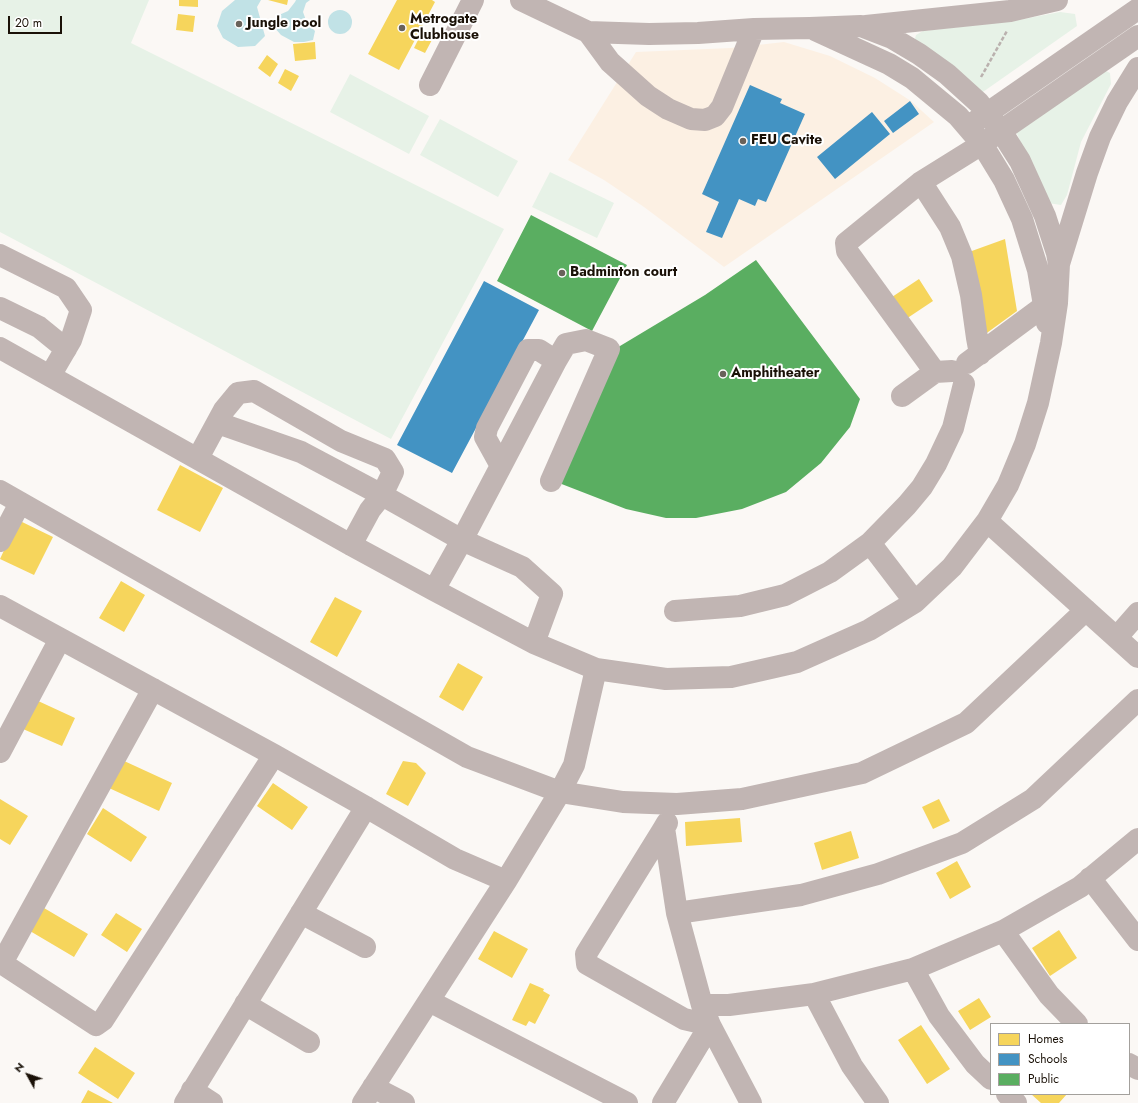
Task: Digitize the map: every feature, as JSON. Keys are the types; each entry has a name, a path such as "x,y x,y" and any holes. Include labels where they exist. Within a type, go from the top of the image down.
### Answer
{"street":[{"path":"430,85 473,0"},
{"path":"533,3 588,32 649,34 698,33 754,28 861,26 1010,11 1057,0"},
{"path":"968,127 1138,9"},
{"path":"861,26 892,38 919,54 947,74 979,102 1001,131 1020,161 1045,216 1060,264"},
{"path":"588,32 610,62 648,96 668,109 692,119 705,120 715,116 722,107 754,28"},
{"path":"810,28 888,64 912,78 958,116 968,127 982,144 1004,180 1022,219 1050,305"},
{"path":"960,369 847,251 846,243 921,182 982,144 1138,36"},
{"path":"0,348 351,545 534,644 596,669 666,679 731,677 797,662 869,630 915,602 952,567 987,521 1008,485 1025,444 1038,403 1051,343 1050,305 1060,264 1087,173 1100,137 1117,102 1138,68"},
{"path":"675,611 740,606 785,595 830,572 870,543 907,505 922,487 936,464 953,428 960,369 977,338 971,295 962,256 950,228 921,182"},
{"path":"0,255 66,288 81,310 71,340 50,376"},
{"path":"902,396 960,369 1050,305"},
{"path":"0,308 39,327 66,349"},
{"path":"434,590 566,344 586,340 609,349 551,481"},
{"path":"501,466 485,437 487,428 528,350 539,350 556,361"},
{"path":"198,458 224,410 238,393 254,391 341,441 385,459 393,472 382,495 370,510 351,545"},
{"path":"218,423 301,452 462,540 522,567 552,594 534,644"},
{"path":"0,491 20,504 467,757 560,792 623,802 677,804 742,798 862,773 966,723 1086,610"},
{"path":"0,541 20,504"},
{"path":"987,521 1138,657"},
{"path":"870,543 915,602"},
{"path":"0,606 366,807 455,859 506,881"},
{"path":"1117,637 1138,613"},
{"path":"0,752 60,639"},
{"path":"404,1103 368,1095 506,881 560,792 574,765 596,669"},
{"path":"153,689 1,963 96,1025 103,1020 274,756"},
{"path":"677,913 801,895 878,874 962,843 1033,799 1138,700"},
{"path":"677,804 664,828 586,954 587,964 684,1019 710,1025"},
{"path":"212,1103 188,1097 366,807"},
{"path":"664,828 677,913 702,1005 710,1025 751,1103"},
{"path":"702,1005 729,1005 814,994 912,969 1003,931 1080,886 1138,839"},
{"path":"1090,878 1138,940"},
{"path":"301,913 365,947"},
{"path":"1003,931 1049,995 1076,1023"},
{"path":"912,969 939,1016 974,1064 990,1078"},
{"path":"814,994 852,1066 878,1103"},
{"path":"429,1001 627,1103"},
{"path":"245,1004 309,1042"},
{"path":"663,1103 710,1025"},
{"path":"1008,1095 1016,1103"}],"path":[{"path":"978,83 1009,28"}],"shaded area":[{"path":"0,0 149,0 131,43 504,229 391,439 0,232"},
{"path":"1060,12 1075,14 1077,26 980,94 914,42 916,35 923,31 1013,21"},
{"name":"FEU Cavite","path":"784,42 830,56 875,78 911,101 934,122 724,267 644,207 604,180 568,160 636,52 731,48"},
{"path":"1100,68 1110,73 1111,84 1081,142 1067,195 1061,205 1048,203 1038,186 1014,126"},
{"path":"350,74 429,116 409,154 330,112"},
{"path":"440,119 518,161 498,197 420,155"},
{"path":"550,172 614,203 597,238 532,207"}],"water":[{"name":"Jungle pool","path":"235,0 261,0 257,7 265,36 255,46 238,47 223,38 217,26 222,11"},
{"name":"Jungle pool","path":"296,0 310,0 306,3 303,12 307,23 315,31 313,40 294,42 281,35 274,27 274,20 279,15 288,11"},
{"path":"340,10 349,13 352,22 349,31 340,34 331,31 328,22 331,13"}],"building: Homes":[{"path":"179,0 198,0 198,7 179,6"},
{"path":"268,0 288,0 287,5"},
{"name":"Metrogate Clubhouse","path":"397,0 432,0 435,2 399,70 368,54"},
{"path":"178,14 195,16 193,32 176,30"},
{"path":"423,30 434,36 425,53 414,48"},
{"path":"315,42 316,59 295,61 293,44"},
{"path":"267,55 278,64 270,77 258,68"},
{"path":"285,69 299,76 291,91 278,83"},
{"path":"1005,239 1017,311 984,335 969,252"},
{"path":"919,279 933,301 906,319 892,297"},
{"path":"180,465 223,488 200,532 157,510"},
{"path":"18,520 53,537 34,575 0,559"},
{"path":"121,581 145,595 124,632 99,618"},
{"path":"335,597 362,611 337,657 310,642"},
{"path":"458,663 483,677 463,711 439,697"},
{"path":"36,700 75,718 62,746 23,729"},
{"path":"122,760 172,783 159,811 109,788"},
{"path":"403,761 416,763 426,773 408,806 386,794"},
{"path":"273,783 308,807 292,830 257,806"},
{"path":"0,799 28,816 10,845 0,839"},
{"path":"939,799 950,821 933,829 922,807"},
{"path":"103,808 147,837 131,862 87,834"},
{"path":"740,818 742,842 686,846 685,822"},
{"path":"851,831 859,858 822,870 814,843"},
{"path":"957,861 971,887 950,899 936,873"},
{"path":"44,908 88,934 74,957 30,931"},
{"path":"116,913 142,929 127,952 101,935"},
{"path":"1059,930 1077,958 1050,976 1032,948"},
{"path":"494,931 528,949 512,978 478,959"},
{"path":"530,983 544,989 543,991 550,995 535,1024 529,1021 526,1026 512,1020"},
{"path":"979,998 991,1017 970,1030 958,1011"},
{"path":"921,1025 950,1069 927,1084 898,1040"},
{"path":"95,1047 135,1073 118,1099 78,1073"},
{"path":"88,1090 113,1103 81,1103"},
{"path":"1032,1095 1066,1095 1059,1103 1041,1103"}],"building: Schools":[{"path":"750,85 782,99 780,103 805,114 766,202 758,199 755,206 739,199 722,238 706,232 719,202 702,194"},
{"path":"910,101 919,114 893,133 884,121"},
{"path":"872,112 890,134 835,179 817,157"},
{"path":"484,281 539,310 452,473 397,445"}],"building: Public":[{"name":"Badminton court","path":"531,215 627,265 592,331 497,281"},
{"name":"Amphitheater","path":"756,260 860,399 850,427 821,463 786,492 742,509 696,518 666,518 626,509 559,483 615,349 705,295"}],"place":[{"name":"Jungle pool","path":"239,24"},
{"name":"Metrogate Clubhouse","path":"402,28"},
{"name":"FEU Cavite","path":"743,141"},
{"name":"Badminton court","path":"562,273"},
{"name":"Amphitheater","path":"723,374"}]}
